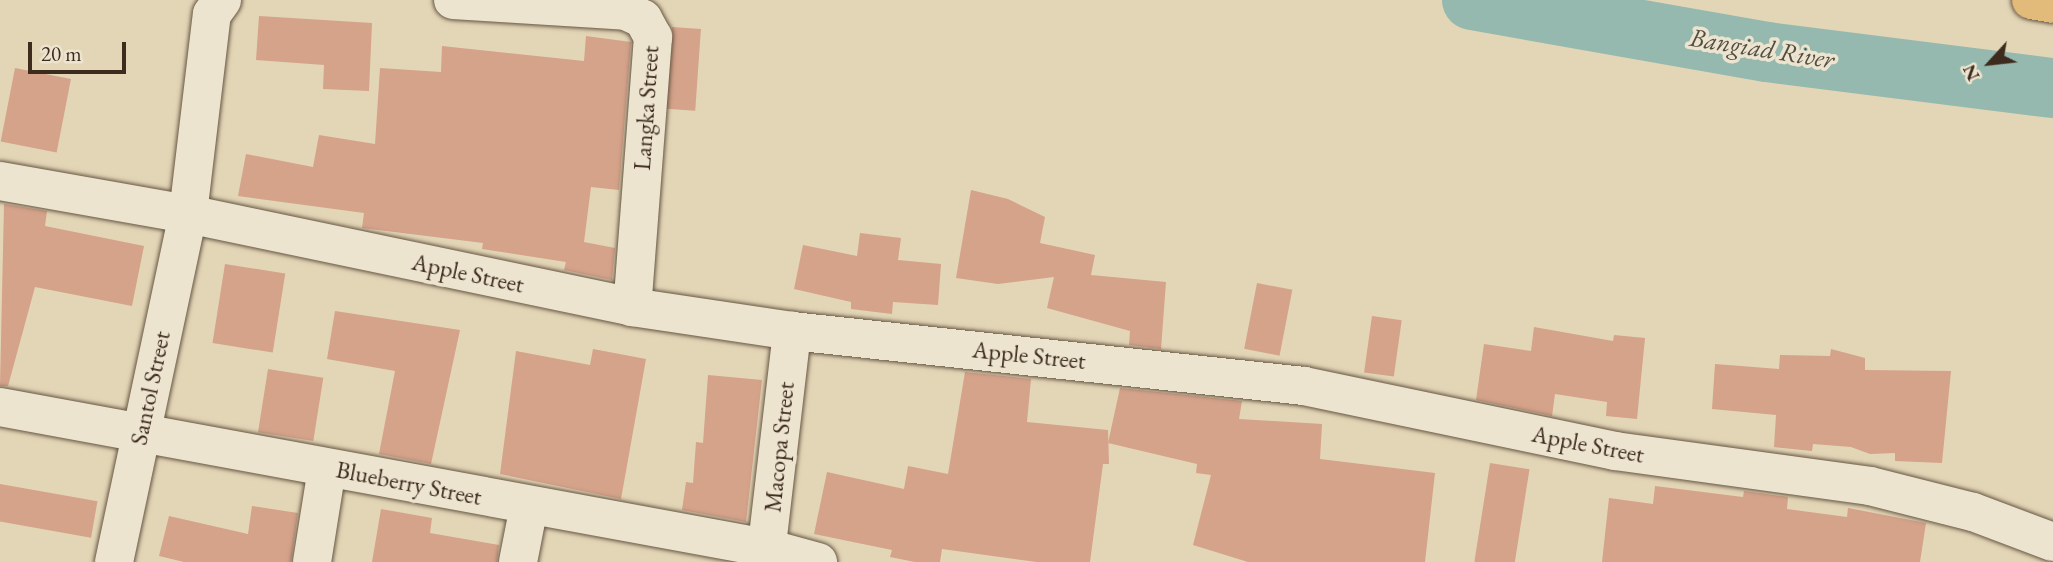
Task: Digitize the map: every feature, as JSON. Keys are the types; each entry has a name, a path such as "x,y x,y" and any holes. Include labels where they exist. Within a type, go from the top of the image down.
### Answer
{"main road":[{"path":"2031,0 2053,4"}],"street":[{"path":"188,214 212,14 222,0"},
{"name":"Langka Street","path":"453,0 626,11 643,19 653,37 632,307"},
{"name":"Apple Street","path":"0,181 188,214 632,307 792,331 1304,386 1615,451 1870,486 1973,512 2053,542"},
{"name":"Santol Street","path":"114,562 188,214"},
{"name":"Macopa Street","path":"766,555 792,331"},
{"name":"Blueberry Street","path":"0,407 529,506 766,555 818,562"},
{"path":"312,562 327,468"},
{"path":"518,562 529,506"}],"building":[{"path":"259,16 372,23 369,91 323,89 324,65 256,60"},
{"path":"672,27 701,29 695,111 666,109"},
{"path":"586,36 631,42 619,190 591,187 584,242 615,248 612,280 564,270 566,262 482,249 483,243 362,228 364,213 238,196 246,154 313,167 319,135 375,144 380,68 441,72 442,46 584,61"},
{"path":"15,68 71,79 57,152 1,142"},
{"path":"971,190 1008,199 1045,217 1040,243 1095,255 1091,275 1166,282 1161,349 1129,345 1130,331 1047,308 1054,277 998,284 956,278"},
{"path":"4,204 47,211 45,226 144,246 132,306 35,287 8,386 0,386"},
{"path":"860,233 901,238 898,260 941,264 938,305 893,302 892,314 851,309 851,302 794,289 803,245 857,256"},
{"path":"225,264 285,274 273,353 212,343"},
{"path":"1257,283 1292,290 1280,356 1244,349"},
{"path":"335,311 460,330 431,464 379,454 395,371 327,359"},
{"path":"1372,316 1402,320 1394,377 1364,372"},
{"path":"1534,327 1613,341 1614,335 1645,338 1637,419 1606,416 1607,402 1555,394 1552,416 1476,400 1484,344 1531,351"},
{"path":"593,349 646,359 621,499 500,474 516,351 590,365"},
{"path":"1831,349 1865,358 1865,370 1951,371 1942,463 1895,461 1895,453 1870,454 1851,447 1813,444 1812,451 1774,447 1776,415 1712,409 1715,364 1779,369 1780,355 1830,356"},
{"path":"268,369 323,378 313,441 258,432"},
{"path":"965,372 1031,379 1027,422 1108,430 1109,464 1103,464 1090,562 1037,562 942,549 940,562 915,562 890,557 892,550 814,534 827,472 904,489 908,466 948,474"},
{"path":"708,375 762,380 746,522 682,510 686,482 693,483 696,442 703,443"},
{"path":"1120,388 1242,401 1239,419 1322,424 1320,459 1435,473 1425,562 1248,562 1193,545 1211,475 1196,473 1197,464 1108,443"},
{"path":"1490,463 1530,469 1515,562 1474,562"},
{"path":"0,484 97,501 91,538 0,522"},
{"path":"1655,486 1743,497 1744,491 1759,493 1788,497 1787,509 1847,517 1848,508 1926,523 1920,562 1602,562 1609,498 1653,504"},
{"path":"252,506 298,513 291,562 184,562 159,556 169,516 248,534"},
{"path":"381,509 432,518 430,533 499,545 497,562 372,562"}],"waterway":[{"name":"Bangiad River","path":"1472,0 1767,52 2053,88"}]}
